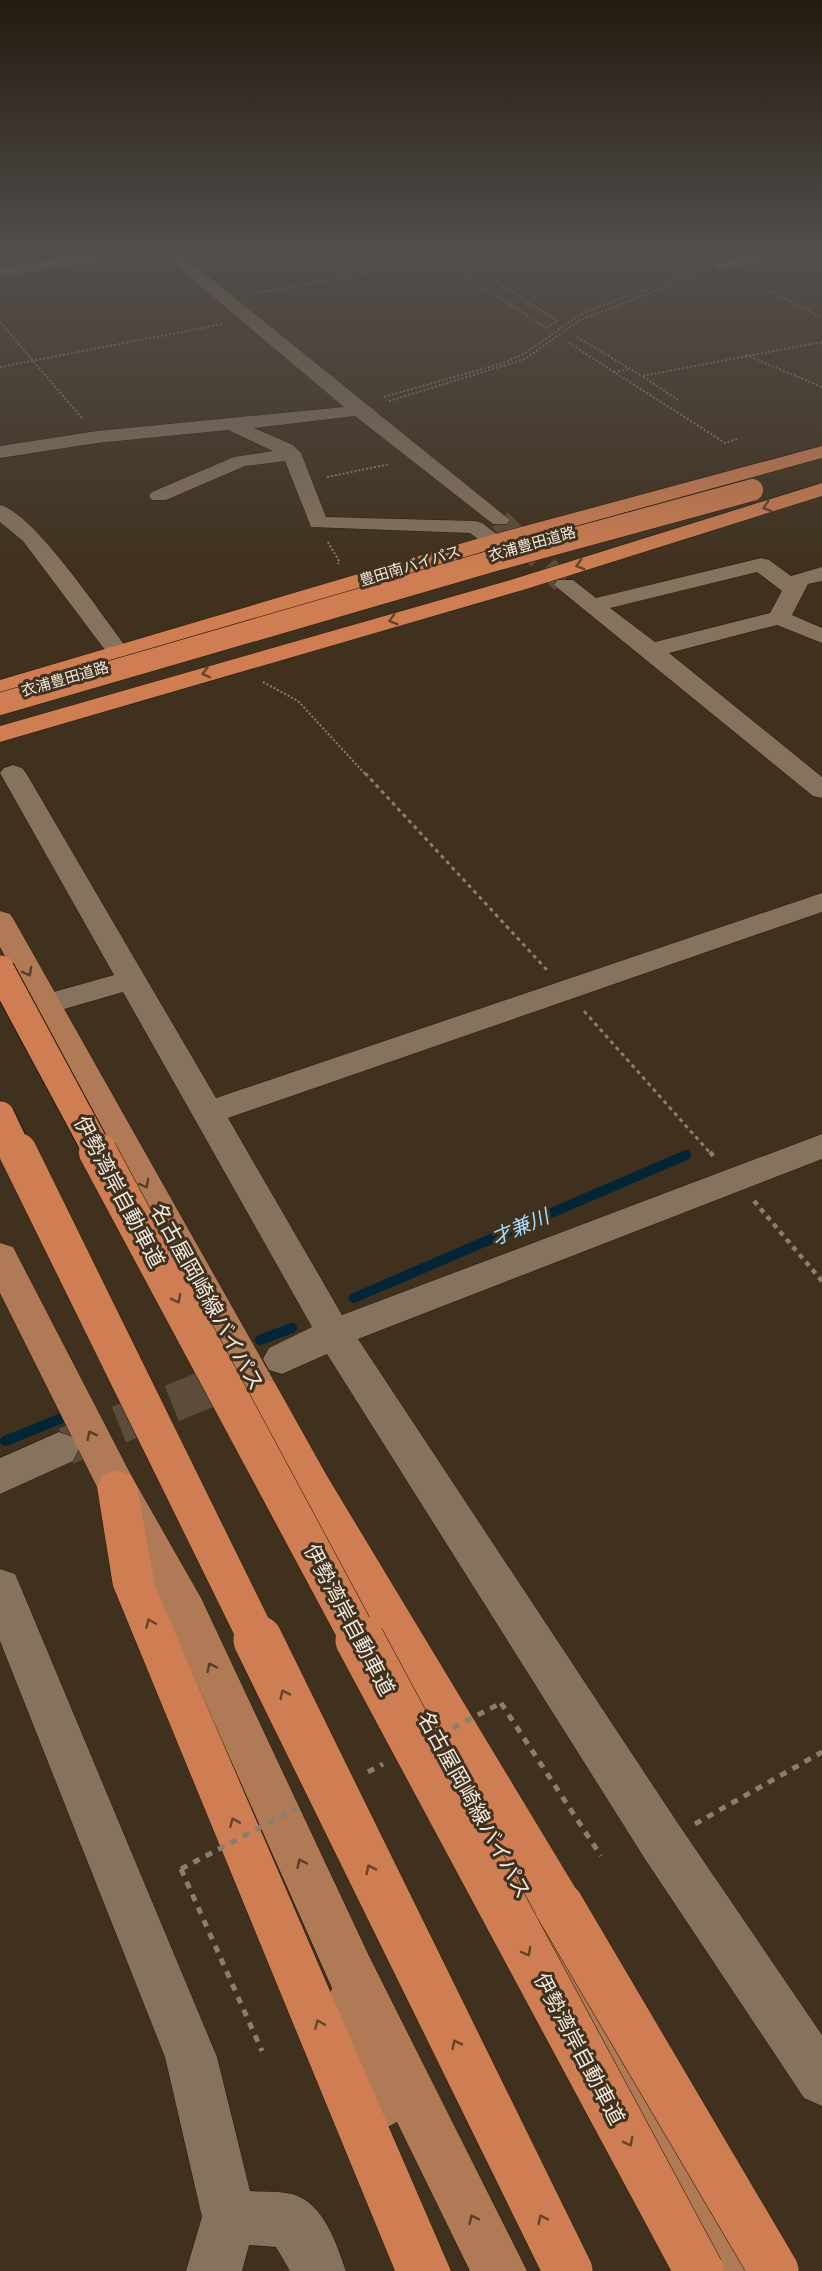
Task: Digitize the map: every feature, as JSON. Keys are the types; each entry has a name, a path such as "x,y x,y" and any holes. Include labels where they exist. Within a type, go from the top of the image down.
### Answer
{"highway":[{"name":"豊田南バイパス","path":"0,687 119,653 497,530 822,452"},
{"name":"衣浦豊田道路","path":"0,704 747,488 822,463"},
{"name":"衣浦豊田道路","path":"0,697 747,488 822,471"},
{"path":"0,734 172,682 242,664 553,573 822,489"},
{"name":"伊勢湾岸自動車道","path":"0,970 699,2271"},
{"path":"0,1116 568,2271"},
{"path":"272,1377 313,1488 774,2271"},
{"path":"117,1487 134,1586 423,2271"}],"main road":[{"name":"名古屋岡崎線バイパス","path":"0,920 46,1005 272,1377 277,1453 517,1881 743,2271"},
{"path":"0,1257 117,1487 186,1612 351,1974 499,2271"},
{"path":"517,1881 791,2271"},
{"path":"351,1974 363,2070 450,2271"}],"street":[{"path":"298,358 420,458 497,530"},
{"path":"0,452 97,437 339,414 358,407"},
{"path":"232,424 294,458 318,523 475,527 497,530"},
{"path":"159,496 241,461 290,454"},
{"path":"0,511 30,537 119,653"},
{"path":"593,605 761,565 794,589"},
{"path":"779,618 799,580 822,574"},
{"path":"564,585 651,650 822,790"},
{"path":"651,650 779,618 822,636"},
{"path":"13,773 334,1333 662,1842 822,2080"},
{"path":"207,1113 822,902"},
{"path":"46,1005 131,980"},
{"path":"272,1377 334,1333 736,1181 822,1146"},
{"path":"0,1476 59,1449"},
{"path":"0,1588 191,2057 229,2217 214,2271"},
{"path":"229,2217 291,2221 311,2251 318,2271"}],"path":[{"path":"28,358 96,432 97,437"},
{"path":"0,367 51,358"},
{"path":"358,407 515,358"},
{"path":"592,358 725,443 738,439"},
{"path":"612,358 678,400"},
{"path":"642,376 731,358"},
{"path":"753,358 822,387"},
{"path":"614,372 631,369"},
{"path":"655,398 669,394"},
{"path":"303,482 420,458"},
{"path":"242,664 262,682 298,701 565,990 822,1281"},
{"path":"501,1703 601,1856"},
{"path":"662,1842 822,1752"},
{"path":"181,1869 262,2051"}],"waterway":[{"name":"才兼川","path":"354,1298 686,1155"},
{"name":"才兼川","path":"260,1340 292,1328"},
{"name":"才兼川","path":"5,1441 62,1418"}],"tunnel":[{"path":"500,520 565,585"},
{"path":"66,1446 247,1373"}]}
